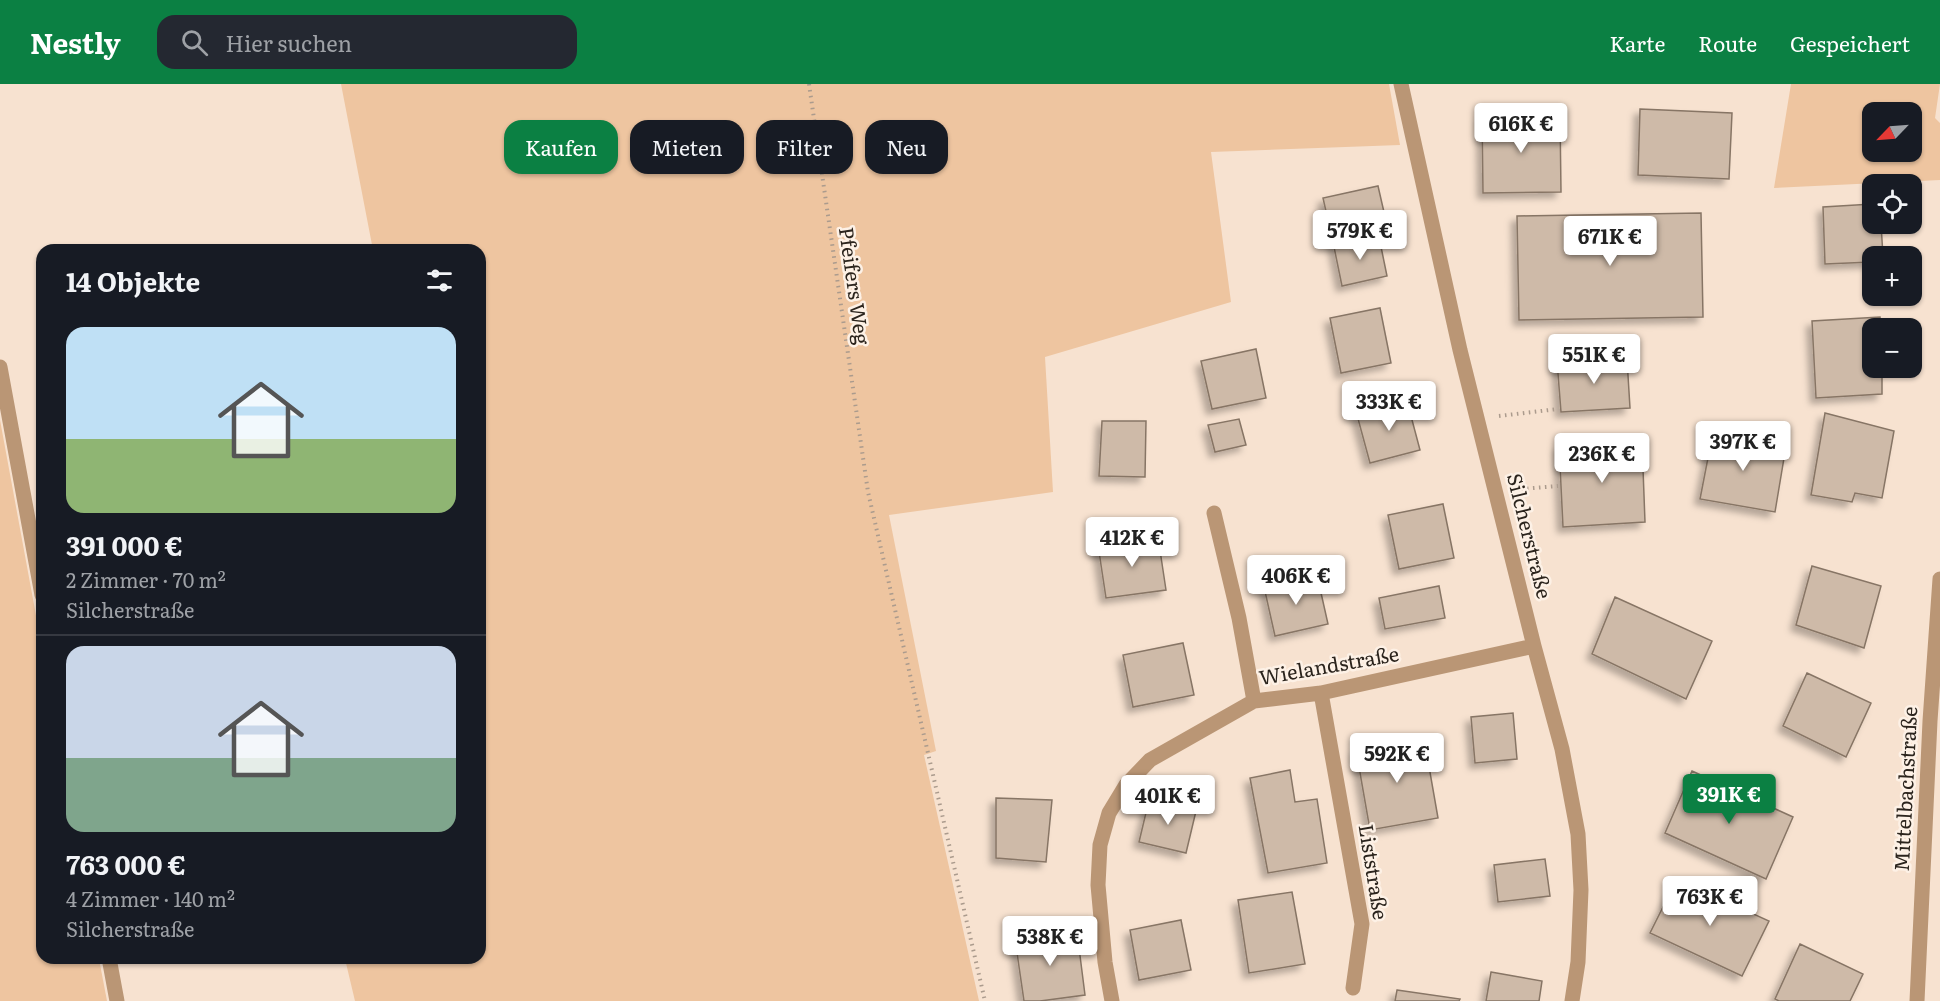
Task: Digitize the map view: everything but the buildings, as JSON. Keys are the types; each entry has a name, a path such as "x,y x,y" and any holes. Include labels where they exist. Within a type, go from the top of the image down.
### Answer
{"street":[{"name":"Silcherstraße","path":"1401,84 1457,333 1534,646 1563,749 1578,834 1581,890 1578,962 1572,1001"},
{"path":"0,368 36,563"},
{"path":"1215,513 1239,618 1254,700"},
{"name":"Mittelbachstraße","path":"1917,1001 1935,723 1940,579"},
{"name":"Wielandstraße","path":"1112,1001 1105,962 1098,885 1100,845 1109,813 1126,785 1150,760 1254,700 1321,693 1534,646"},
{"name":"Liststraße","path":"1321,693 1362,924 1353,988"},
{"path":"110,964 117,1001"}],"path":[{"name":"Pfeifers Weg","path":"809,84 868,492 985,1001"},
{"path":"1478,418 1558,409"},
{"path":"1496,491 1558,486"}],"shaded area":[{"path":"341,84 1389,84 1400,145 1211,152 1231,302 1045,357 1053,492 889,515 936,751 924,755 979,1001 355,1001 346,964 486,964 486,244 372,244"},
{"path":"1791,84 1940,84 1935,118 1940,123 1940,180 1922,181 1922,174 1862,174 1862,184 1774,188"},
{"path":"0,420 36,615 36,964 100,964 107,1001 0,1001"}]}
